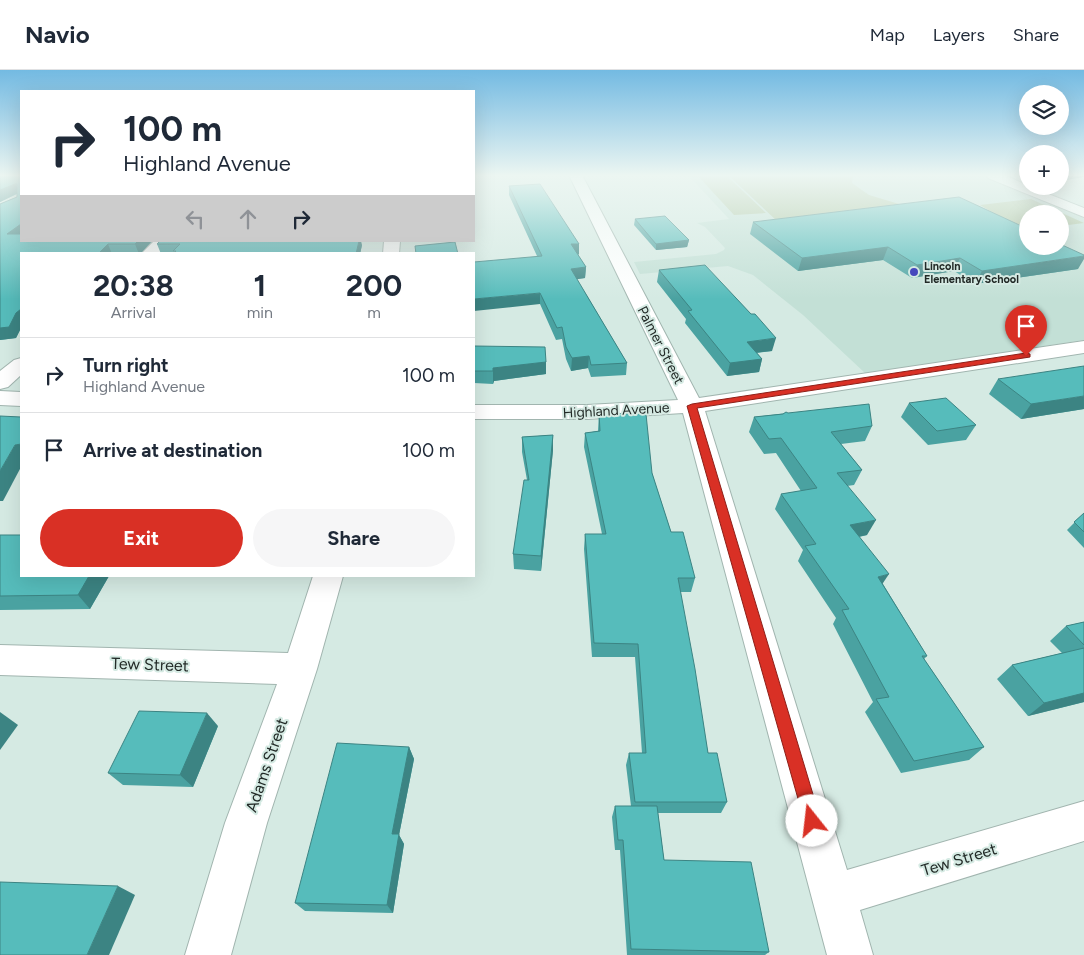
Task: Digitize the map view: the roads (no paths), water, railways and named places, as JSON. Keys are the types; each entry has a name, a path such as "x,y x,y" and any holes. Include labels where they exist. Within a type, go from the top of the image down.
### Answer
{"street":[{"name":"Palmer Street","path":"596,216 692,406 850,955"},
{"path":"151,252 162,242"},
{"name":"Highland Avenue","path":"475,412 587,412 692,406 1084,346"},
{"path":"0,382 20,365"},
{"path":"0,398 20,398"},
{"name":"Adams Street","path":"208,955 246,823 300,669 328,577"},
{"name":"Tew Street","path":"0,660 300,669"},
{"name":"Tew Street","path":"834,896 1084,821"}],"place":[{"name":"Lincoln Elementary School","path":"914,272"}]}
